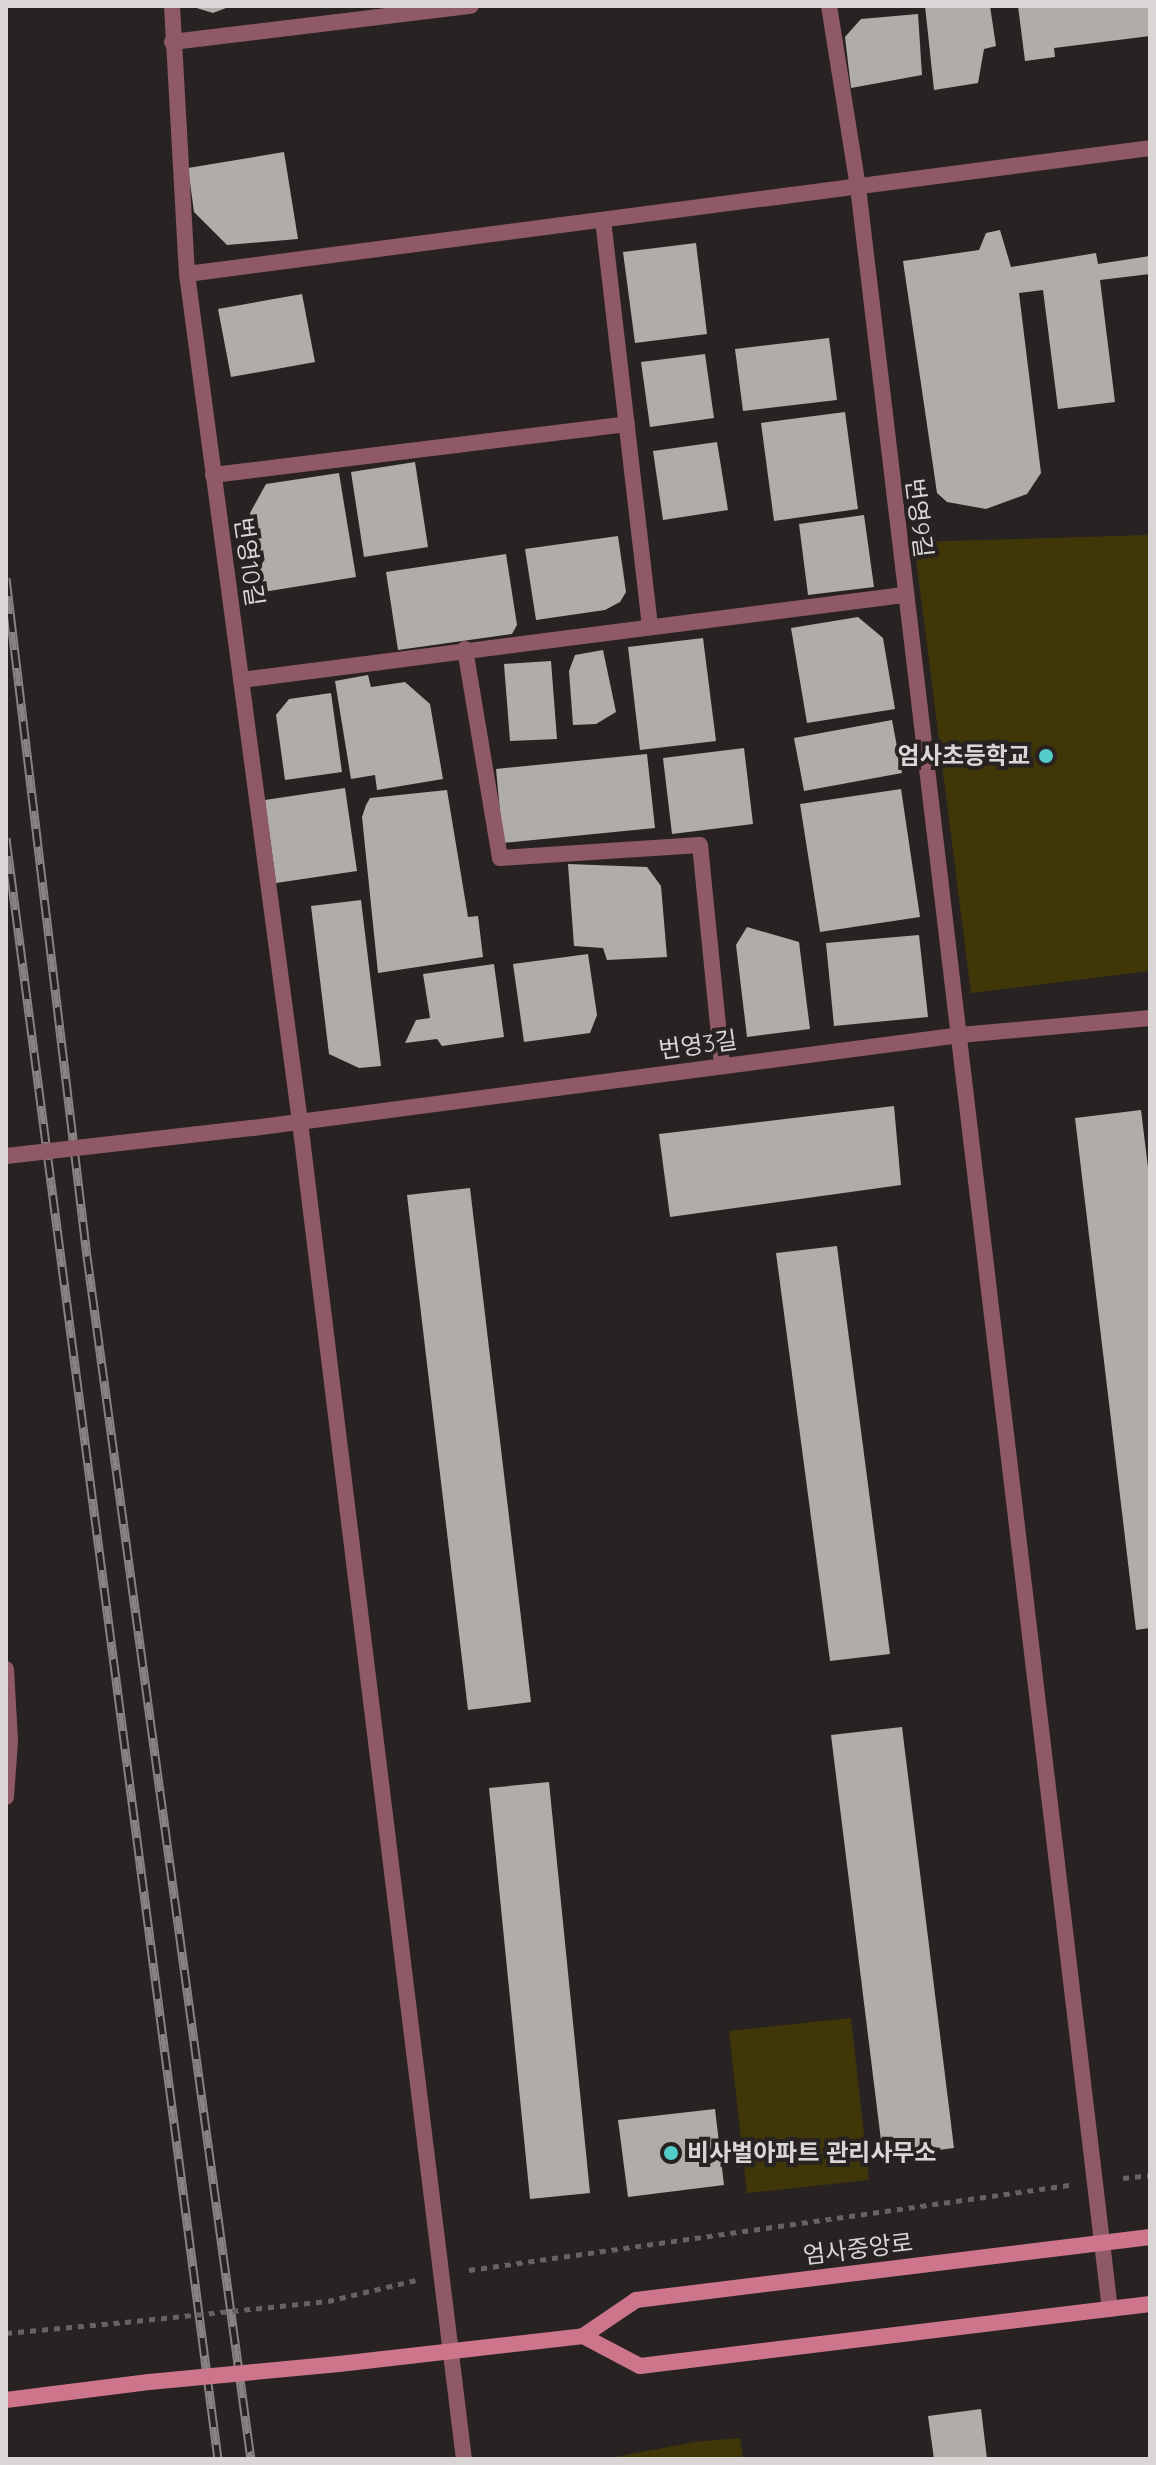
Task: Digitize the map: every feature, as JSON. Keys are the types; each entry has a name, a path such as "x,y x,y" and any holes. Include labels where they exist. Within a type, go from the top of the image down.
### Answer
{"main road":[{"name":"엄사중앙로","path":"6,2400 583,2336 636,2300 1150,2237"},
{"path":"583,2336 640,2366 1150,2304"}],"street":[{"name":"번영10길","path":"172,6 187,274 300,1122 454,2349 464,2459"},
{"path":"172,42 471,6"},
{"name":"번영9길","path":"829,6 858,187 904,595 960,1035 1110,2309"},
{"path":"187,274 1150,148"},
{"path":"603,220 650,626"},
{"path":"213,475 627,424"},
{"path":"241,680 904,595"},
{"path":"465,649 500,858 700,845 722,1065"},
{"name":"번영3길","path":"6,1156 253,1128 960,1035 1150,1018"},
{"path":"6,1669 6,1797"}],"path":[{"path":"6,2333 328,2301 444,2274 1150,2175"}],"shaded area":[{"path":"1150,535 1150,971 971,993 914,542"},
{"path":"851,2018 869,2180 747,2193 729,2031"},
{"path":"740,2438 743,2459 604,2459 695,2442"}],"building":[{"path":"190,6 231,6 213,13"},
{"path":"925,6 990,6 996,46 984,49 978,83 934,90"},
{"path":"1018,6 1150,6 1150,36 1054,48 1055,57 1025,61"},
{"path":"918,14 922,75 851,88 845,37 861,19"},
{"path":"284,152 298,239 227,245 194,212 188,168"},
{"path":"1000,230 1011,267 1096,253 1098,264 1150,256 1150,274 1100,280 1115,402 1058,409 1043,290 1019,293 1041,473 1027,494 986,509 947,502 937,493 903,261 979,250 986,233"},
{"path":"696,243 707,334 635,343 623,252"},
{"path":"302,294 315,362 231,377 218,309"},
{"path":"829,338 837,400 743,411 735,349"},
{"path":"705,354 714,418 650,427 641,362"},
{"path":"845,412 858,509 774,521 761,423"},
{"path":"717,442 728,510 663,520 653,451"},
{"path":"415,462 428,547 364,557 351,472"},
{"path":"339,473 356,577 263,592 250,513 266,484"},
{"path":"864,515 874,587 808,595 799,524"},
{"path":"618,536 626,592 620,602 605,610 536,620 525,549"},
{"path":"506,554 517,625 512,634 398,650 386,572"},
{"path":"858,617 883,638 895,709 807,723 791,628"},
{"path":"703,638 716,741 640,750 628,647"},
{"path":"603,650 616,712 596,724 573,725 569,671 575,655"},
{"path":"551,661 557,739 510,741 504,664"},
{"path":"368,675 371,687 405,682 430,704 443,779 377,790 375,775 351,779 335,681"},
{"path":"331,693 342,772 285,780 276,715 289,699"},
{"path":"892,720 902,773 804,791 794,738"},
{"path":"744,748 753,824 672,834 663,758"},
{"path":"647,754 655,828 503,843 496,769"},
{"path":"345,788 357,871 276,883 265,800"},
{"path":"901,789 920,917 820,932 800,804"},
{"path":"447,790 468,917 478,916 483,957 378,973 362,817 366,805 370,798"},
{"path":"568,864 647,867 661,886 667,957 607,960 603,948 574,946"},
{"path":"361,900 381,1066 359,1068 329,1054 311,906"},
{"path":"747,927 799,942 810,1029 747,1037 736,945"},
{"path":"919,935 928,1017 834,1026 826,943"},
{"path":"588,954 597,1015 590,1033 524,1042 513,964"},
{"path":"494,964 504,1037 442,1046 437,1039 405,1043 416,1020 430,1018 423,974"},
{"path":"894,1106 901,1185 670,1217 659,1134"},
{"path":"1141,1110 1150,1184 1150,1628 1136,1630 1075,1118"},
{"path":"470,1188 531,1702 468,1710 407,1195"},
{"path":"837,1246 890,1654 830,1661 776,1253"},
{"path":"902,1727 954,2148 883,2157 831,1735"},
{"path":"549,1782 590,2193 530,2199 489,1788"},
{"name":"비사벌아파트 관리사무소","path":"715,2109 724,2185 628,2197 618,2120"},
{"path":"981,2409 987,2459 934,2459 928,2416"}],"railway":[{"path":"6,578 87,1256 251,2459"},
{"path":"6,838 218,2459"}],"place":[{"name":"엄사초등학교","path":"1046,756"},
{"name":"비사벌아파트 관리사무소","path":"671,2153"}]}
